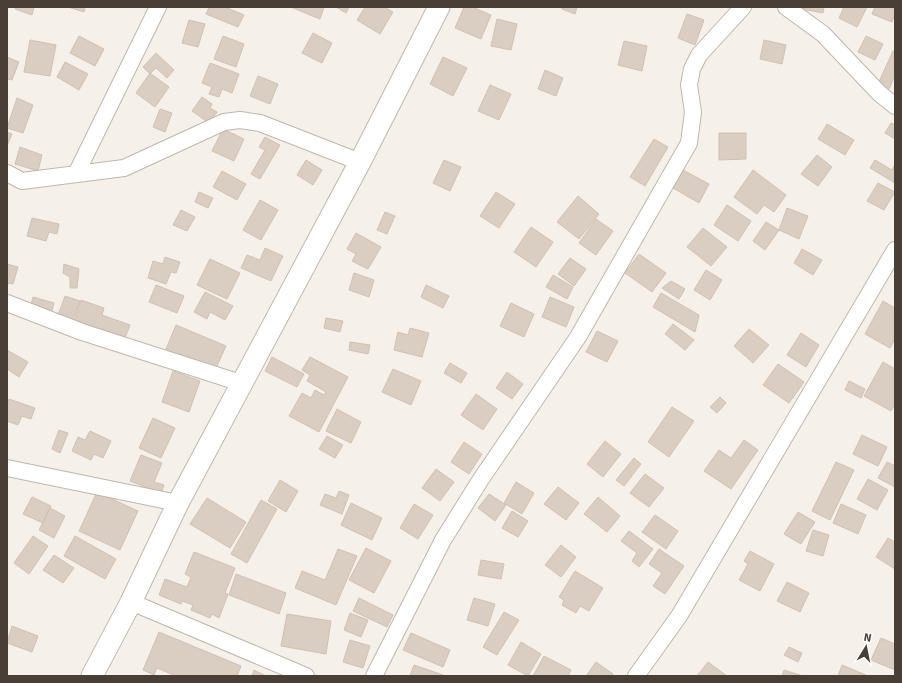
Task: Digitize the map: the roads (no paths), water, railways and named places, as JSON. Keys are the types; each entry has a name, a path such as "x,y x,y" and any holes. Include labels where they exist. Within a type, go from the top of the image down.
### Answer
{"street":[{"path":"76,174 158,7"},
{"path":"92,676 131,602 178,503 360,162 439,7"},
{"path":"374,676 443,540 481,479 578,337 688,143 693,112 689,85 692,69 699,55 742,7"},
{"path":"786,7 823,34 879,93 895,106"},
{"path":"7,173 22,181 124,168 224,122 240,120 260,123 360,162"},
{"path":"636,676 679,616 895,250"},
{"path":"7,303 82,332 241,383"},
{"path":"7,468 178,503"},
{"path":"131,602 306,676"}]}
